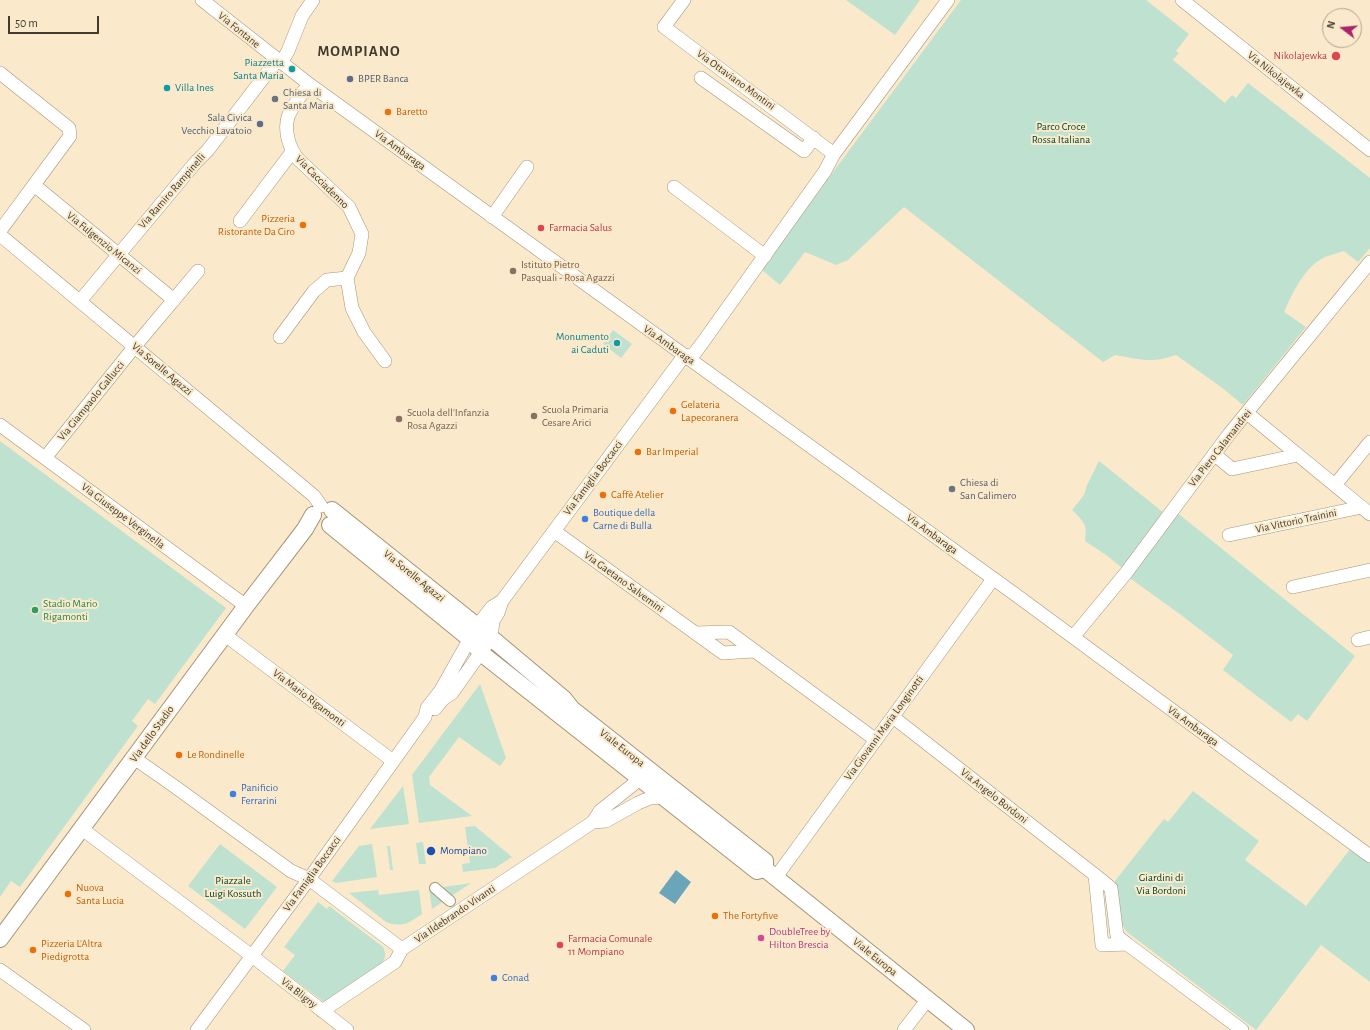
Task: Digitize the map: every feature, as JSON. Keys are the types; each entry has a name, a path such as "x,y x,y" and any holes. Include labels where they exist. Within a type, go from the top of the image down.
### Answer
{"street":[{"name":"Via Fontane","path":"202,0 279,62"},
{"name":"Via Ramiro Rampinelli","path":"80,301 196,162 208,150 288,51 302,16 313,0"},
{"name":"Via Ottaviano Montini","path":"684,0 664,27 834,154"},
{"path":"684,356 694,354 825,171 834,154 948,0"},
{"name":"Via Nikolajewka","path":"1182,0 1370,150"},
{"path":"279,62 309,84"},
{"path":"0,72 69,128 70,136 0,231"},
{"name":"Via Ottaviano Montini","path":"701,78 804,151 814,138"},
{"name":"Via Cacciadenno","path":"309,84 288,116 287,133 292,152 349,207 362,234 359,253 347,278"},
{"name":"Via Ambaraga","path":"309,84 1073,637 1370,856"},
{"path":"735,102 746,88"},
{"name":"Via Cacciadenno","path":"240,221 292,152"},
{"path":"492,217 527,167"},
{"name":"Via Fulgenzio Micanzi","path":"34,185 174,300"},
{"path":"674,187 765,256"},
{"name":"Via Sorelle Agazzi","path":"0,235 314,496 321,519 473,633"},
{"name":"Via Piero Calamandrei","path":"1073,637 1126,573 1214,454 1370,262"},
{"name":"Via Giampaolo Gallucci","path":"45,458 135,346 198,271"},
{"path":"280,337 314,291 327,280 347,278 352,308 364,332 385,361"},
{"name":"Via Famiglia Boccacci","path":"425,717 430,715 443,699 452,693 492,638 493,621 498,613 502,601 684,356"},
{"name":"Via Vittorio Trainini","path":"1247,413 1366,511"},
{"name":"Via Giuseppe Verginella","path":"0,425 246,606"},
{"path":"1335,485 1370,442"},
{"path":"1214,454 1232,469 1298,455"},
{"name":"Via Vittorio Trainini","path":"1229,535 1366,511"},
{"name":"Via dello Stadio","path":"0,939 246,606 321,519"},
{"name":"Via Gaetano Salvemini","path":"554,531 723,653 753,651"},
{"path":"1293,587 1370,570"},
{"name":"Via Giovanni Maria Longinotti","path":"771,873 876,740 993,579"},
{"name":"Via Famiglia Boccacci","path":"197,1030 309,879 425,717 428,708 441,690 473,633 492,607 502,601"},
{"path":"695,633 729,632 876,740"},
{"name":"Viale Europa","path":"473,633 492,638 564,699 572,709 765,861 771,873 966,1030"},
{"name":"Viale Europa","path":"473,633 481,653 662,797 757,870 771,873"},
{"name":"Via Mario Rigamonti","path":"225,635 393,761"},
{"name":"Via Angelo Bordoni","path":"893,717 1095,875 1102,945 1127,944 1242,1030"},
{"path":"134,758 291,871 309,879 402,949"},
{"path":"640,779 645,777 653,779 681,802 692,804"},
{"name":"Via Ildebrando Vivanti","path":"322,1010 395,962 402,949 593,822 600,811 640,779"},
{"name":"Via Ildebrando Vivanti","path":"593,822 606,822 638,803 650,798 662,797"},
{"path":"82,829 252,956"},
{"path":"435,888 450,901"},
{"name":"Via Bligny","path":"252,956 347,1030"},
{"path":"0,970 84,1030"},
{"path":"904,1030 928,999"}],"green space":[{"path":"846,0 920,0 895,35"},
{"name":"Parco Croce Rossa Italiana","path":"961,0 1146,0 1189,34 1176,51 1179,53 1173,60 1225,103 1232,95 1236,98 1248,83 1370,178 1370,248 1358,262 1344,251 1325,257 1311,267 1300,280 1284,312 1306,327 1243,405 1221,387 1176,355 1167,358 1145,360 1115,355 1103,362 904,207 848,260 836,265 805,252 780,285 761,269"},
{"path":"613,330 632,344 621,358 603,344"},
{"name":"Stadio Mario Rigamonti","path":"0,441 226,608 155,704 148,699 132,721 138,726 20,887 11,881 0,897"},
{"path":"1099,461 1164,513 1125,570 1085,541 1086,531 1084,523 1072,510 1084,495 1087,485"},
{"path":"1175,511 1355,656 1307,721 1298,714 1291,722 1223,670 1233,655 1127,576"},
{"path":"480,684 506,758 500,766 459,737 429,777 430,785 472,816 419,823 412,775"},
{"path":"403,786 409,824 370,829"},
{"name":"Giardini di Via Bordoni","path":"1193,791 1259,841 1245,860 1306,906 1351,848 1370,863 1370,982 1321,945 1256,1030 1127,932 1123,926 1119,914 1115,881 1164,819 1168,822"},
{"path":"475,826 512,857 495,868 463,872 462,864 470,863 465,827"},
{"path":"423,842 426,864 419,864 416,843"},
{"name":"Piazzale Luigi Kossuth","path":"220,844 277,887 245,929 188,886"},
{"path":"372,844 377,877 336,883 332,881 359,846"},
{"path":"387,846 390,846 393,870 390,870"},
{"path":"471,883 432,909 429,889"},
{"path":"378,890 379,895 419,890 422,914 405,924 392,924 386,922 349,893"},
{"path":"318,902 327,909 329,906 383,947 385,954 382,963 324,1002 283,971 295,955 284,947"}],"water":[{"path":"676,870 691,882 675,904 659,893"}],"place":[{"name":"Nikolajewka","path":"1336,56"},
{"name":"Piazzetta Santa Maria","path":"292,69"},
{"name":"BPER Banca","path":"350,79"},
{"name":"Villa Ines","path":"167,88"},
{"name":"Chiesa di Santa Maria","path":"275,99"},
{"name":"Baretto","path":"388,112"},
{"name":"Sala Civica Vecchio Lavatoio","path":"260,124"},
{"name":"Pizzeria Ristorante Da Ciro","path":"303,225"},
{"name":"Farmacia Salus","path":"541,228"},
{"name":"Istituto Pietro Pasquali - Rosa Agazzi","path":"513,271"},
{"name":"Monumento ai Caduti","path":"617,343"},
{"name":"Gelateria Lapecoranera","path":"673,411"},
{"name":"Scuola Primaria Cesare Arici","path":"534,416"},
{"name":"Scuola dell'Infanzia Rosa Agazzi","path":"399,419"},
{"name":"Bar Imperial","path":"638,452"},
{"name":"Chiesa di San Calimero","path":"952,489"},
{"name":"Caffè Atelier","path":"603,495"},
{"name":"Boutique della Carne di Bulla","path":"585,519"},
{"name":"Stadio Mario Rigamonti","path":"35,610"},
{"name":"Le Rondinelle","path":"179,755"},
{"name":"Panificio Ferrarini","path":"233,794"},
{"name":"Mompiano","path":"431,851"},
{"name":"Nuova Santa Lucia","path":"68,894"},
{"name":"The Fortyfive","path":"715,916"},
{"name":"DoubleTree by Hilton Brescia","path":"761,938"},
{"name":"Farmacia Comunale 11 Mompiano","path":"560,945"},
{"name":"Pizzeria L'Altra Piedigrotta","path":"33,950"},
{"name":"Conad","path":"494,978"}],"district":[{"name":"MOMPIANO","path":"359,51"}]}
